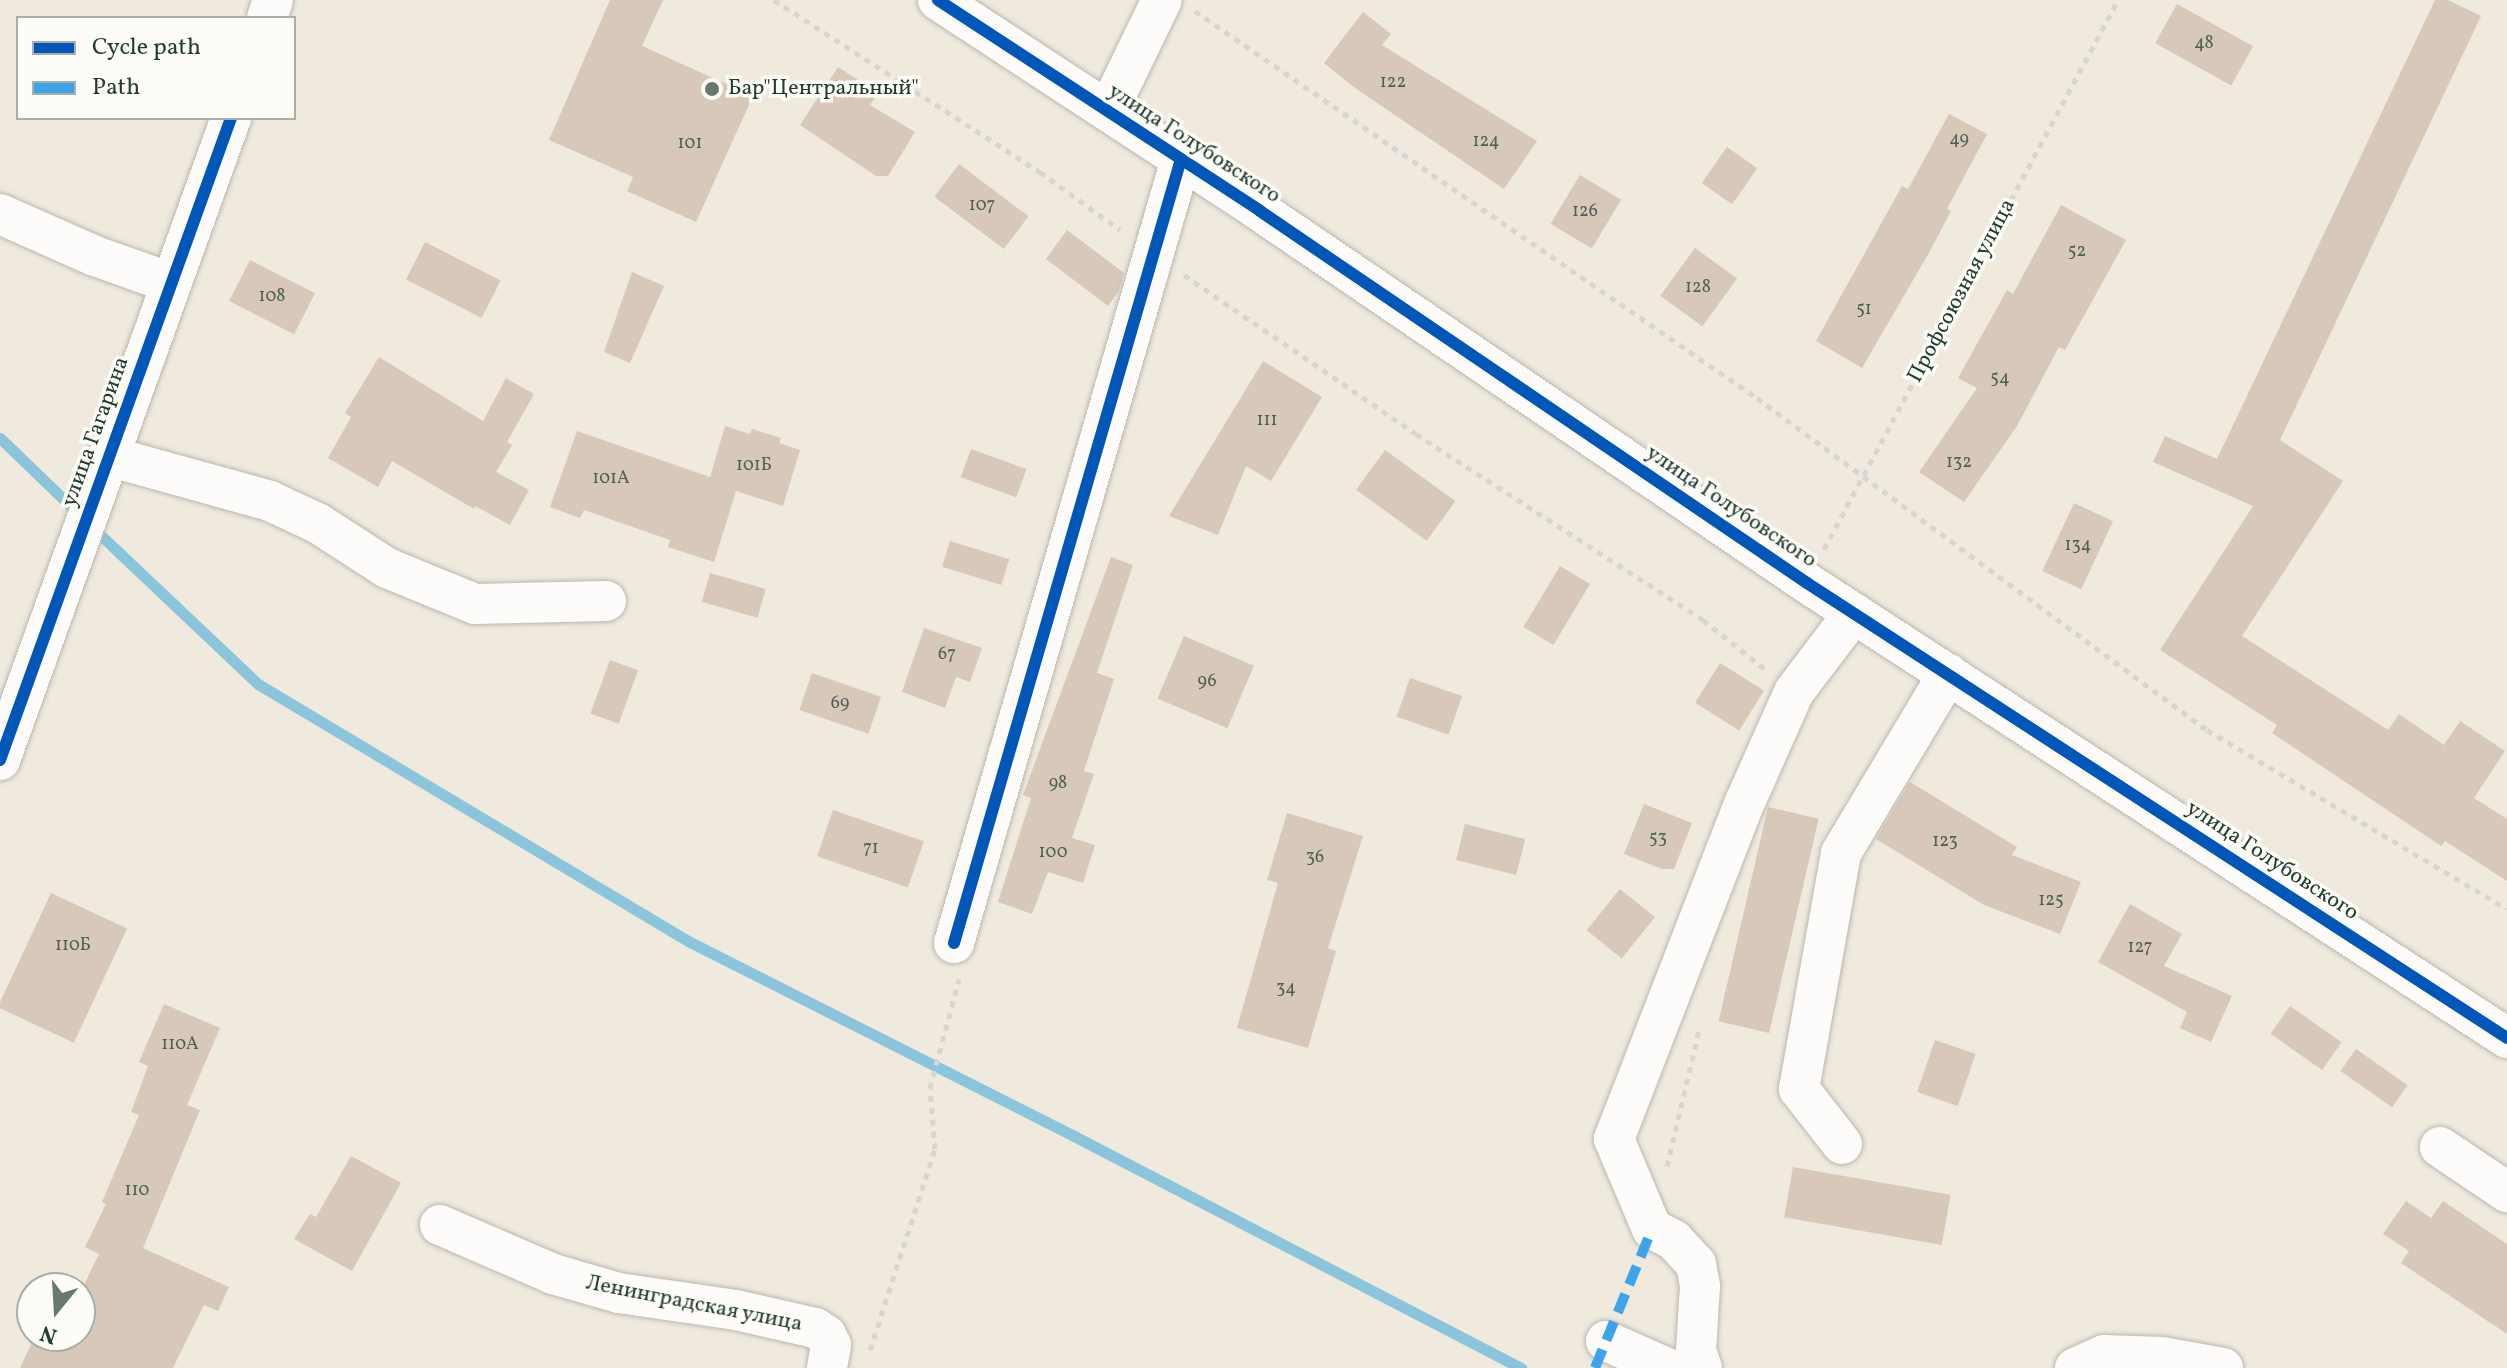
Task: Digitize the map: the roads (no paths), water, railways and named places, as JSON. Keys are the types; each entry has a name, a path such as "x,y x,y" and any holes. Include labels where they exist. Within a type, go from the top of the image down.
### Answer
{"street":[{"name":"улица Голубовского","path":"938,0 1181,159 1807,583 2507,1038"},
{"path":"1108,111 1175,3"},
{"name":"улица Гагарина","path":"0,760 230,120"},
{"path":"954,943 1181,159"},
{"path":"0,214 95,256 171,283"},
{"path":"104,471 270,501 319,524 387,568 475,604 606,601"},
{"path":"1702,1368 1696,1351 1700,1286 1696,1264 1674,1240 1652,1229 1614,1139 1745,802 1794,692 1854,613"},
{"path":"1842,1144 1799,1089 1841,853 1948,674"},
{"path":"2440,1147 2507,1192"},
{"name":"Ленинградская улица","path":"440,1225 553,1274 619,1293 801,1322 826,1335 831,1345 827,1368"},
{"path":"1606,1341 1667,1368"},
{"path":"2075,1368 2104,1355 2162,1357 2223,1368"}],"waterway":[{"path":"0,438 81,516"},
{"path":"93,528 258,684 688,941 1074,1136 1521,1368"}],"place":[{"name":"Бар\"Центральный\"","path":"712,89"}]}
